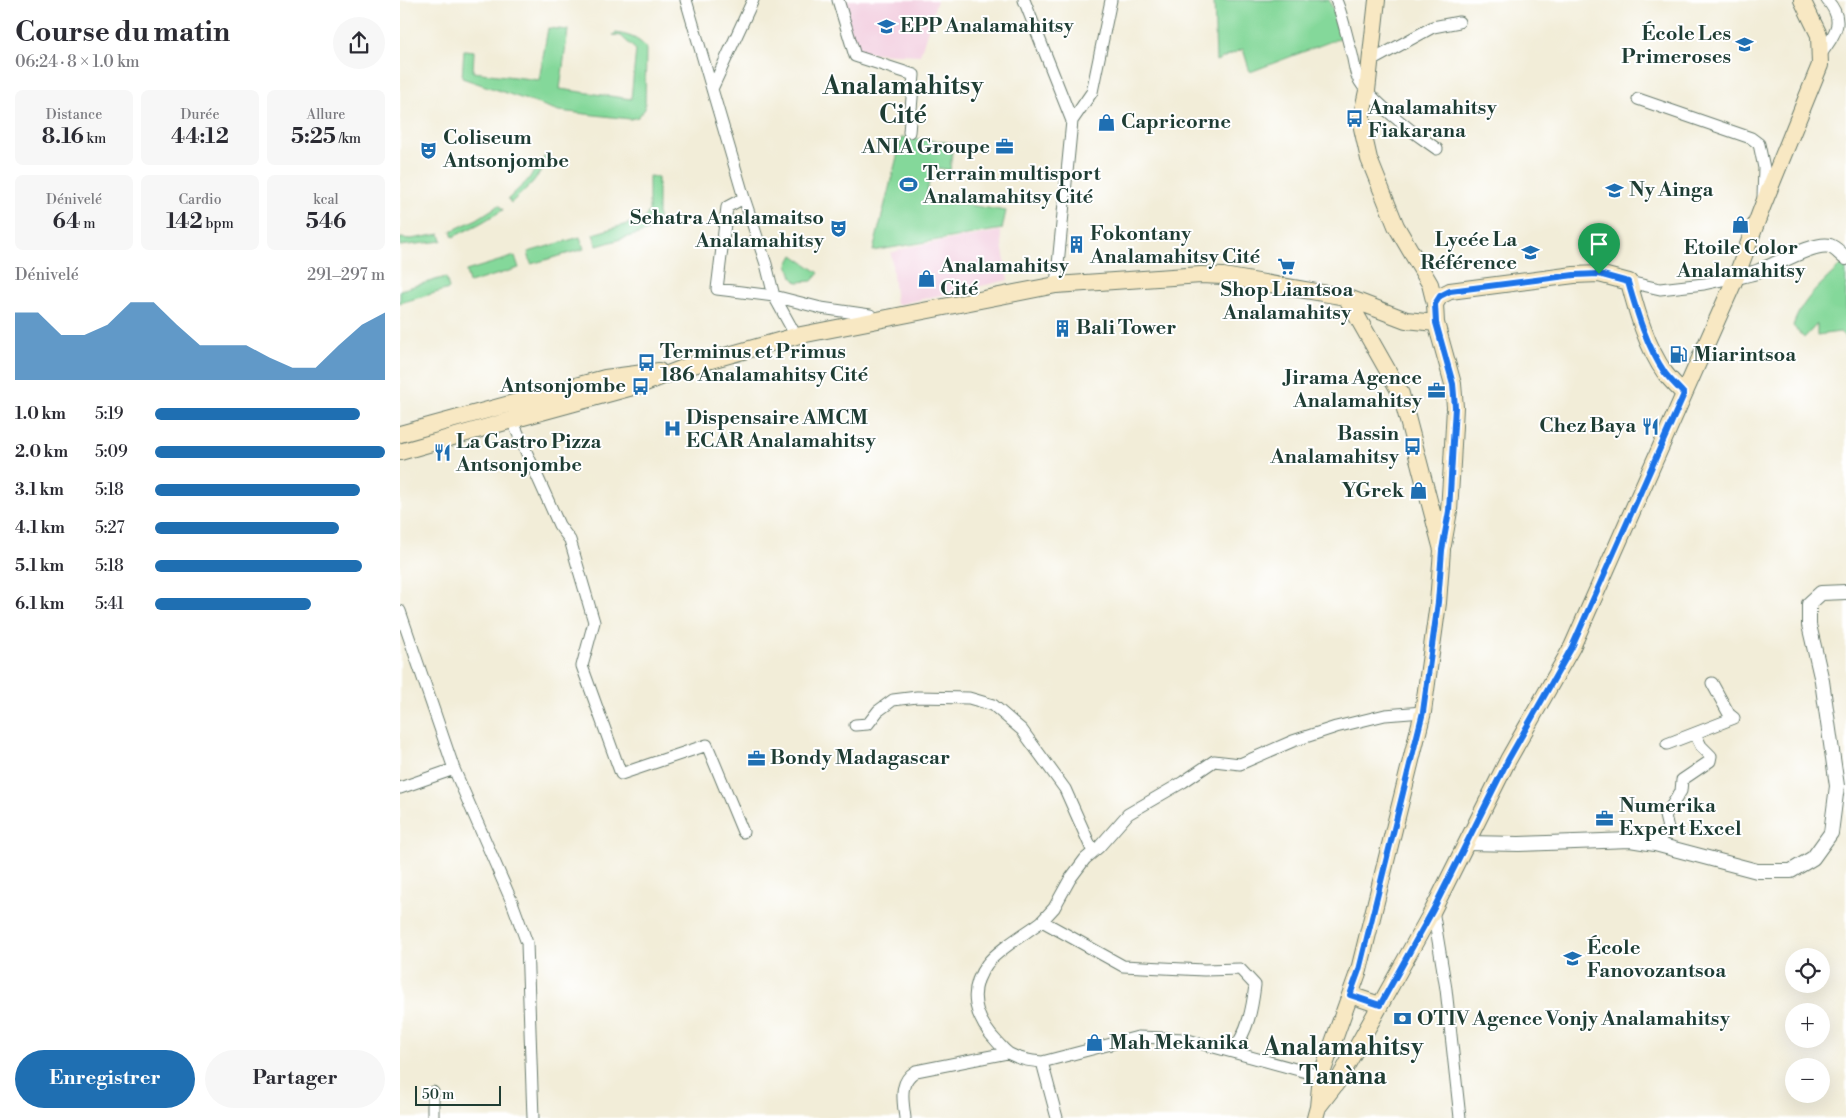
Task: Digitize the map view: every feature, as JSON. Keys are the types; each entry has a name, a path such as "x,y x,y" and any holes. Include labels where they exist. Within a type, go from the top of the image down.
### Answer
{"main road":[{"path":"1316,1113 1321,1076 1359,970 1423,712 1449,503 1455,407 1453,384 1436,323 1435,304 1430,284 1396,226 1369,159 1362,121 1371,61 1377,0"},
{"path":"1316,1113 1338,1081 1433,910 1508,760 1572,647 1736,277 1820,65 1819,36 1802,0"},
{"path":"1435,304 1440,296 1450,291 1574,275 1599,274 1628,282 1636,309 1656,358 1666,374 1684,394"},
{"path":"400,452 640,385 686,367 796,336 1056,285 1201,275 1223,276 1346,297 1406,320 1436,323"},
{"path":"1346,297 1401,394 1442,550"},
{"path":"400,434 605,378 686,367"},
{"path":"1350,995 1380,1005"},
{"path":"1336,1033 1360,1042"},
{"path":"1321,1076 1338,1081"}],"street":[{"path":"686,0 774,296 796,336"},
{"path":"712,89 753,0"},
{"path":"838,0 855,56 914,75 909,132"},
{"path":"1024,0 1072,121 1056,285"},
{"path":"1072,121 1092,92 1111,0"},
{"path":"1336,0 1345,23 1357,77 1367,91 1415,135 1437,149"},
{"path":"1821,54 1834,35 1838,19 1835,11 1826,0"},
{"path":"1371,61 1433,27 1459,22"},
{"path":"1638,99 1750,138 1759,144 1764,168 1763,205"},
{"path":"744,198 727,207 717,289 774,296 821,308 870,315 870,322"},
{"path":"1628,282 1660,289 1704,284 1759,271 1794,255 1829,246 1846,258"},
{"path":"512,420 560,525 570,540 594,622 582,666 621,774 707,745 743,832"},
{"path":"1467,843 1519,844 1630,840 1655,844 1757,871 1791,871 1813,858 1831,833 1838,786 1822,681 1810,625 1809,604 1821,593 1846,592"},
{"path":"400,611 454,769 512,902 527,943 533,1118"},
{"path":"1667,744 1734,718 1729,714 1712,683"},
{"path":"855,725 868,724 878,711 893,700 917,697 969,698 993,705 1022,730 1065,789 1092,852"},
{"path":"1321,1076 1184,1039 1138,1037 1042,1062 1028,1061 1007,1052 986,1030 978,1017 975,1000 979,977 988,962 1042,921 1054,908 1070,879 1085,859 1128,814 1183,782 1214,761 1240,764 1293,741 1336,728 1384,715 1423,712"},
{"path":"1655,844 1668,828 1665,816 1681,791 1682,780 1710,761 1711,756 1701,746 1695,734"},
{"path":"400,788 454,769"},
{"path":"1433,910 1446,989 1460,1118"},
{"path":"1042,921 1123,966 1204,970 1240,969 1256,985 1251,1014 1243,1037 1233,1051"},
{"path":"905,1118 902,1094 905,1080 916,1071 1007,1052"},
{"path":"1042,1062 1057,1118"},
{"path":"433,1092 433,1118"}],"shaded area":[{"name":"EPP Analamahitsy","path":"837,0 937,0 920,55 850,52"},
{"path":"1000,231 1008,280 896,305 891,253 909,247"}],"green space":[{"path":"1214,0 1329,0 1345,36 1250,72 1243,49 1216,61"},
{"path":"548,28 568,30 560,89 631,99 636,50 621,36 613,35 616,33 637,39 646,48 645,109 638,117 630,119 559,111 462,78 464,50 474,51 473,72 539,80"},
{"name":"Terrain multisport Analamahitsy Cité","path":"902,137 953,143 950,170 932,167 926,198 1006,211 1002,229 873,251"},
{"path":"546,155 551,158 532,183 511,203 508,199 527,181"},
{"path":"649,176 658,177 658,228 597,246 593,234 644,219 649,211"},
{"path":"499,205 503,210 453,237 451,231 477,219"},
{"path":"440,234 442,241 400,246 400,238 411,239"},
{"path":"580,237 584,249 531,264 528,252"},
{"path":"793,255 819,273 812,281 797,282 792,277 788,264"},
{"path":"515,256 519,268 469,283 466,271"},
{"path":"1842,264 1846,266 1846,338 1840,332 1817,335 1817,324 1804,338 1793,326 1801,308 1813,292"},
{"path":"446,277 449,289 400,303 400,290"}],"place":[{"name":"EPP Analamahitsy","path":"886,26"},
{"name":"École Les Primeroses","path":"1745,45"},
{"name":"Analamahitsy Fiakarana","path":"1354,119"},
{"name":"Capricorne","path":"1107,122"},
{"name":"ANIA Groupe","path":"1004,147"},
{"name":"Coliseum Antsonjombe","path":"429,150"},
{"name":"Terrain multisport Analamahitsy Cité","path":"909,185"},
{"name":"Ny Ainga","path":"1615,190"},
{"name":"Etoile Color Analamahitsy","path":"1741,224"},
{"name":"Sehatra Analamaitso Analamahitsy","path":"838,229"},
{"name":"Fokontany Analamahitsy Cité","path":"1076,245"},
{"name":"Lycée La Référence","path":"1531,252"},
{"name":"Shop Liantsoa Analamahitsy","path":"1287,266"},
{"name":"Analamahitsy Cité","path":"926,278"},
{"name":"Bali Tower","path":"1062,328"},
{"name":"Miarintsoa","path":"1679,355"},
{"name":"Terminus et Primus 186 Analamahitsy Cité","path":"646,363"},
{"name":"Antsonjombe","path":"640,386"},
{"name":"Jirama Agence Analamahitsy","path":"1436,390"},
{"name":"Chez Baya","path":"1650,426"},
{"name":"Dispensaire AMCM ECAR Analamahitsy","path":"672,429"},
{"name":"Bassin Analamahitsy","path":"1413,446"},
{"name":"La Gastro Pizza Antsonjombe","path":"442,453"},
{"name":"YGrek","path":"1418,491"},
{"name":"Bondy Madagascar","path":"756,758"},
{"name":"Numerika Expert Excel","path":"1605,818"},
{"name":"École Fanovozantsoa","path":"1573,959"},
{"name":"OTIV Agence Vonjy Analamahitsy","path":"1403,1019"},
{"name":"Mah Mekanika","path":"1095,1043"}],"district":[{"name":"Analamahitsy Cité","path":"903,100"},
{"name":"Analamahitsy Tanàna","path":"1343,1062"}],"route":[{"path":"1599,274 1628,282 1636,309 1656,358 1666,374 1684,394 1572,647 1508,760 1433,910 1380,1005 1350,995 1359,970 1423,712 1438,602 1442,550 1449,511 1455,407 1453,384 1436,323 1435,304 1440,296 1450,291 1574,275 1599,274"}]}
